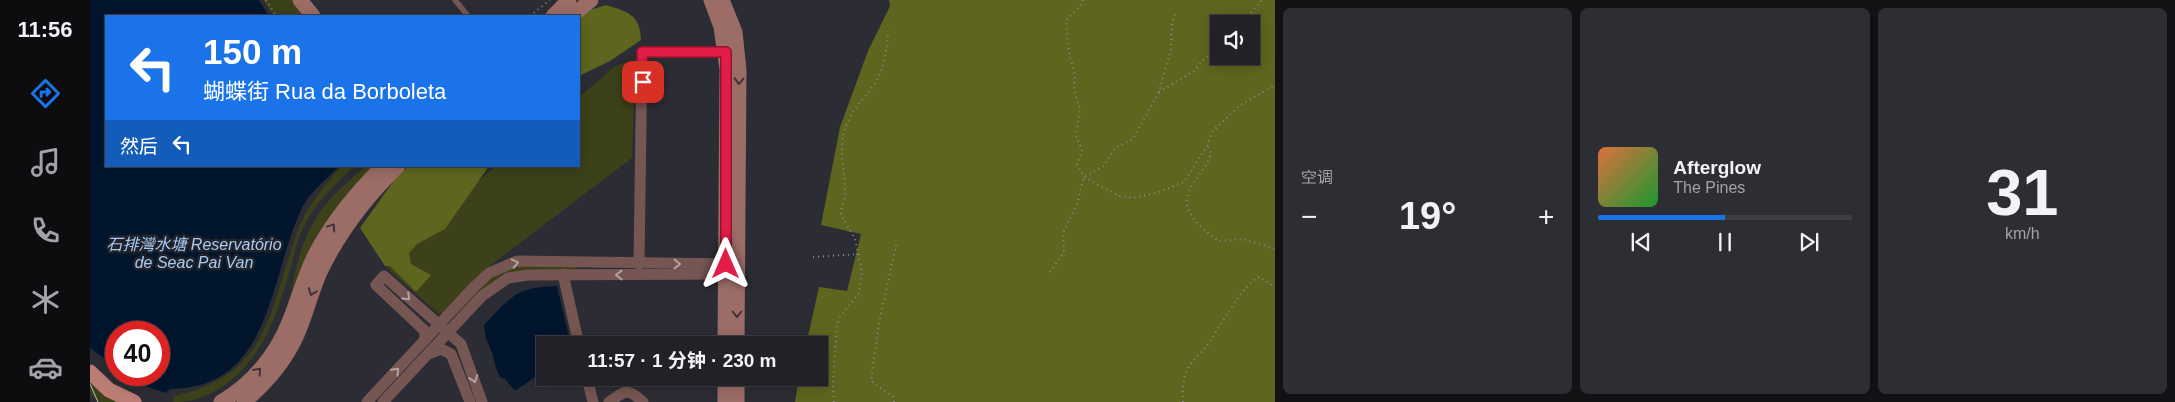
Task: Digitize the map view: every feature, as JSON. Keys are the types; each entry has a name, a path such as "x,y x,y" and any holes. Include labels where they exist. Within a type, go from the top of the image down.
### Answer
{"main road":[{"path":"300,0 316,14"},
{"path":"554,15 569,0"},
{"path":"573,15 591,0"},
{"path":"711,0 732,52"},
{"path":"722,0 735,32 732,52 732,269 736,336"},
{"path":"221,402 250,381 267,361 282,337 305,276 328,232 358,193 382,167"},
{"path":"244,402 258,390 284,359 296,337 321,270 336,243 355,214 397,167"},
{"path":"726,336 732,269"},
{"path":"90,372 109,390 134,402"},
{"path":"725,386 725,402"},
{"path":"737,386 737,402"}],"street":[{"path":"639,264 642,52 732,52"},
{"path":"427,355 443,329 489,273 517,261 639,264 732,269"},
{"path":"367,402 425,340 463,316 486,292 508,278 528,275 732,269"},
{"path":"563,274 577,336"},
{"path":"425,340 425,331 376,285 384,276 461,344"},
{"path":"463,316 460,329 461,344 482,402"},
{"path":"383,402 431,351 441,349 451,354 470,402"},
{"path":"589,386 593,402"},
{"path":"609,402 624,392 631,392 643,402"}],"lane":[{"path":"310,0 316,14"},
{"path":"455,0 467,15"}],"path":[{"path":"266,0 275,15"},
{"path":"531,15 550,0"},
{"path":"1083,0 1082,4 1066,20 1068,48 1075,76 1074,90 1080,110 1076,135 1082,151 1077,164 1084,177 1119,196 1133,198 1156,193 1184,182 1208,146 1212,132 1239,106 1275,85"},
{"path":"1249,15 1262,0"},
{"path":"1050,272 1064,252 1063,233 1077,204 1084,177 1104,166 1115,148 1133,140 1158,92 1171,49 1172,23 1176,11"},
{"path":"834,402 836,332 840,317 859,293 862,273 855,240 841,215 845,195 840,156 842,142 848,121 857,104 877,79 887,48 888,31"},
{"path":"1158,92 1194,71 1210,54"},
{"path":"1208,146 1211,153 1208,163 1188,194 1187,203 1197,223 1219,241 1243,239 1275,249"},
{"path":"894,402 893,397 870,381 879,323 897,241"},
{"path":"813,257 859,254"},
{"path":"1183,402 1183,382 1188,368 1206,346 1224,316 1251,282 1259,277 1275,287"}],"green space":[{"path":"263,0 292,0 304,15 273,15"},
{"path":"889,0 1275,0 1275,402 795,402 798,386 828,386 828,336 808,336 819,287 847,291 861,234 821,225 840,127 868,51 890,6"},
{"path":"606,5 626,12 635,19 640,31 641,40 610,61 580,76 580,18 587,11"},
{"path":"626,62 633,63 635,67 632,158 492,264 443,313 438,313 388,269 385,263 388,257 495,167 580,167 580,96 614,67"},
{"path":"340,167 354,167 325,195 312,212 302,230 277,311 263,341 244,368 218,390 204,397 189,401 173,402 174,396 207,386 231,372 249,354 262,333 272,310 299,228 317,196"},
{"path":"365,167 372,167 290,302 297,263 306,237 318,214 340,189"},
{"path":"408,167 488,167 445,229 417,244 409,253 411,264 431,275 416,292 390,266 385,266 360,228 395,179"},
{"path":"517,266 577,266 576,271 511,272 492,282 451,320 481,287 498,272"},
{"path":"90,380 120,402 98,402 90,393"}],"water":[{"name":"石排灣水塘 Reservatório de Seac Pai Van","path":"90,0 259,0 268,15 105,15 105,167 338,167 315,190 303,206 262,323 249,349 230,370 204,384 170,389 166,393 144,386 170,386 170,321 105,321 105,359 90,348"},
{"path":"557,286 569,336 536,336 536,376 515,391 505,379 501,378 498,372 486,338 484,325 515,295 523,291"}],"tram line":[{"path":"90,384 98,402"}],"route":[{"path":"643,82 642,52 726,52 726,264"}]}
